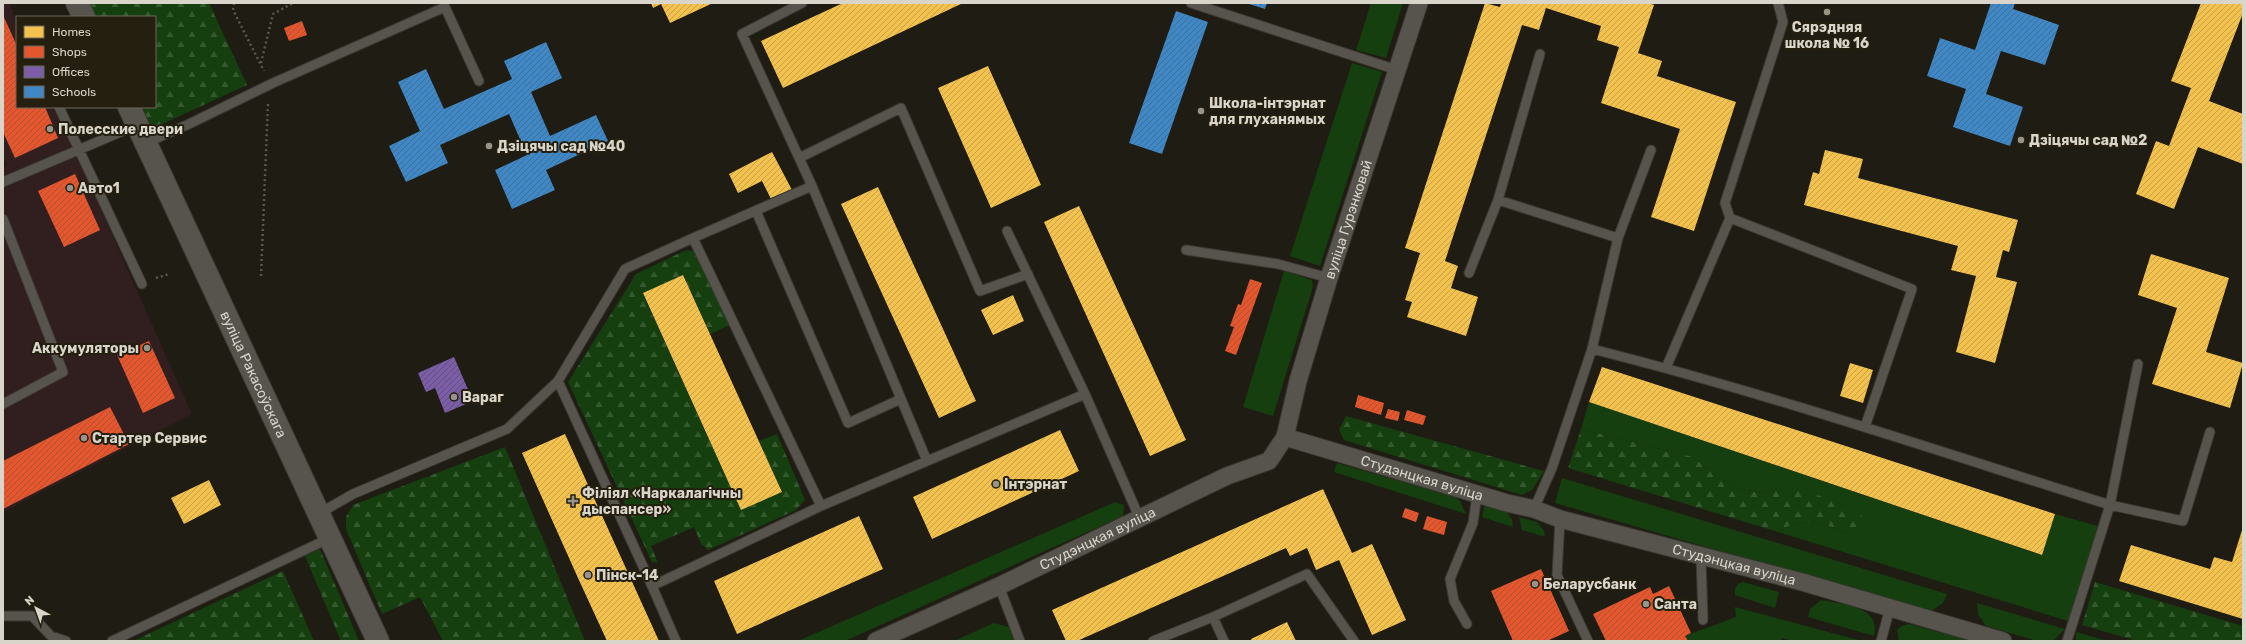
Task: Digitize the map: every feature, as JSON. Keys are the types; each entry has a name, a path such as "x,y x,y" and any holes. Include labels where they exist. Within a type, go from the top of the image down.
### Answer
{"main road":[{"path":"77,3 84,16"},
{"name":"вуліца Ракасоўскага","path":"137,125 320,513 378,641"}],"street":[{"name":"вуліца Гурэнковай","path":"1285,438 1298,381 1329,278 1419,3"},
{"name":"Студэнцкая вуліца","path":"876,641 999,586 1227,476 1268,461 1285,438 1477,495 1534,509 1560,519 1701,557 1802,582 2003,641"}],"lane":[{"path":"802,3 742,34 812,186 927,461"},
{"path":"1191,3 1397,70"},
{"path":"1666,368 1730,218 1725,203 1783,22 1778,3"},
{"path":"4,179 137,125 268,86 445,7 479,81"},
{"path":"1469,273 1498,200 1540,54"},
{"path":"59,108 77,150 142,284"},
{"path":"799,158 901,108 980,291 1028,274"},
{"path":"1534,509 1552,468 1592,349 1618,238 1651,150"},
{"path":"320,513 353,494 507,429 558,381 625,269 812,186"},
{"path":"1498,200 1618,238"},
{"path":"756,211 848,424 901,399"},
{"path":"1730,218 1912,289 1865,427"},
{"path":"3,219 63,372 3,404"},
{"path":"1007,230 1085,394 1140,519"},
{"path":"693,238 821,506"},
{"path":"1186,250 1278,264 1329,278"},
{"path":"1592,349 1666,368 1865,427 2110,505 2183,520 2210,432"},
{"path":"2067,641 2110,505 2138,364"},
{"path":"558,381 676,641"},
{"path":"652,586 821,506 1085,394"},
{"path":"1467,624 1454,601 1450,579 1473,523 1477,495"},
{"path":"1560,519 1557,575 1588,641"},
{"path":"112,641 331,537"},
{"path":"1701,557 1703,620"},
{"path":"1154,641 1213,617 1306,574 1354,641"},
{"path":"999,586 1020,641"},
{"path":"1881,641 1890,608"},
{"path":"3,616 32,616 51,636 66,641"},
{"path":"1213,617 1224,641"}],"path":[{"path":"234,3 233,10 261,63 268,86 261,276"},
{"path":"261,63 273,14 293,3"}],"shaded area":[{"path":"3,3 9,3 16,19 16,108 55,108 192,414 3,512 3,168 7,166 3,157"}],"green space":[{"path":"88,3 209,3 247,85 147,131 136,108 156,108 156,16 94,16"},
{"path":"1371,3 1403,3 1386,58 1356,50"},
{"path":"1352,63 1382,72 1320,266 1290,256"},
{"path":"686,250 694,251 730,325 710,334 683,275 643,294 741,510 782,492 759,441 777,434 805,500 796,510 708,550 701,544 694,527 651,546 658,563 652,562 568,382 636,274"},
{"path":"1284,271 1312,280 1313,287 1273,416 1243,407"},
{"path":"1589,402 2041,555 2055,514 2098,526 2068,621 1778,532 1788,526 1807,522 1825,525 1854,535 1777,488 1760,493 1738,488 1719,478 1693,457 1581,429"},
{"path":"1346,416 1544,471 1532,490 1522,495 1344,440 1339,430"},
{"path":"1581,429 1693,457 1719,478 1738,488 1760,493 1777,488 1797,487 1861,512 1864,529 1854,535 1825,525 1807,522 1788,526 1778,532 1568,468"},
{"path":"505,447 585,641 443,641 420,597 382,614 346,529 346,517 353,505"},
{"path":"1337,463 1455,497 1460,501 1466,514 1334,472"},
{"path":"1562,478 1947,594 1943,603 1930,612 1555,503"},
{"path":"1115,502 1124,505 1123,516 845,641 798,641"},
{"path":"1485,504 1504,508 1512,520 1513,527 1482,517"},
{"path":"1519,517 1537,522 1544,531 1545,537 1522,530"},
{"path":"320,549 359,641 341,641 305,556"},
{"path":"283,571 314,641 133,641"},
{"path":"1743,582 1779,592 1775,608 1735,595 1735,589 1738,584"},
{"path":"2095,582 2243,626 2243,641 2137,641 2082,625"},
{"path":"1821,600 1849,605 1866,612 1872,618 1875,626 1874,636 1808,617 1810,609"},
{"path":"1977,603 2065,629 2053,641 2037,641 1986,626 1978,614"},
{"path":"1735,607 1862,641 1793,641 1782,638 1780,641 1688,641 1685,636 1736,617"},
{"path":"994,623 1009,627 1014,641 954,641"},
{"path":"1909,624 1971,641 1899,641 1897,630 1901,626"},
{"path":"2076,632 2104,640 2076,641"}],"building: Homes":[{"path":"651,3 713,3 670,23 661,4 653,8"},
{"path":"843,3 963,3 783,88 761,41"},
{"path":"1485,3 1500,7 1501,3 1649,3 1654,5 1638,53 1662,61 1657,76 1736,102 1694,231 1651,217 1680,129 1601,103 1619,47 1597,40 1601,26 1546,8 1539,30 1522,25 1445,261 1458,266 1451,288 1478,297 1466,336 1407,317 1412,302 1405,300 1420,253 1405,248"},
{"path":"2201,3 2243,3 2243,13 2209,101 2243,114 2243,164 2198,147 2174,209 2136,194 2156,141 2169,146 2191,88 2171,81"},
{"path":"988,66 1041,185 991,208 938,88"},
{"path":"1825,150 1863,159 1858,178 2018,220 2009,252 2003,250 1996,277 2017,282 1995,363 1956,352 1976,276 1951,270 1958,246 1804,205 1813,172 1819,174"},
{"path":"772,152 792,190 772,201 762,181 738,193 729,174"},
{"path":"878,187 976,401 939,418 841,204"},
{"path":"1079,206 1186,440 1150,456 1044,222"},
{"path":"2151,254 2229,278 2206,352 2243,363 2230,408 2152,384 2177,308 2138,295"},
{"path":"683,275 782,492 741,510 643,293"},
{"path":"1013,295 1024,321 993,335 981,310"},
{"path":"1850,363 1873,370 1863,403 1840,396"},
{"path":"1602,367 2055,514 2042,555 1589,402"},
{"name":"Інтэрнат","path":"1060,430 1079,471 932,539 913,497"},
{"path":"565,434 659,641 607,641 578,578 522,453"},
{"path":"209,480 221,505 184,524 171,498"},
{"path":"1323,489 1352,553 1372,544 1406,620 1372,635 1339,560 1316,570 1307,548 1290,556 1286,548 1077,641 1066,641 1052,610"},
{"path":"859,516 883,569 737,634 714,581"},
{"path":"2243,527 2243,619 2119,581 2131,545 2210,569 2214,557 2232,562"},
{"path":"1287,622 1296,641 1252,641 1251,639"}],"building: Shops":[{"path":"3,15 16,44 16,108 45,108 58,138 15,158 3,132"},
{"path":"302,21 307,35 289,41 284,28"},
{"path":"75,174 100,230 64,247 38,191"},
{"path":"1250,279 1262,283 1236,355 1225,351 1234,327 1230,326 1238,304 1241,305"},
{"path":"149,341 175,398 143,413 117,355"},
{"path":"1358,395 1384,403 1381,415 1355,407"},
{"path":"110,407 129,444 3,509 3,461"},
{"path":"1388,409 1400,412 1398,421 1385,418"},
{"path":"1407,410 1426,416 1423,425 1404,420"},
{"path":"1405,508 1419,513 1416,522 1402,517"},
{"path":"1427,516 1447,522 1444,535 1423,529"},
{"path":"1541,569 1569,631 1547,641 1513,641 1491,591"},
{"name":"Санта","path":"1669,586 1691,633 1685,636 1688,641 1606,641 1593,614 1650,587 1653,594"}],"building: Offices":[{"path":"454,357 473,401 445,413 435,388 426,392 418,373"}],"building: Schools":[{"path":"1246,3 1267,3 1265,9"},
{"path":"1991,3 2015,3 2013,9 2059,25 2045,65 2001,51 1986,94 2023,107 2010,146 1953,127 1966,89 1927,76 1940,38 1975,50"},
{"path":"1176,11 1208,22 1162,154 1129,143"},
{"path":"546,42 562,78 531,92 550,136 596,115 608,141 546,170 555,190 512,209 495,170 527,155 509,114 440,145 448,163 406,182 389,146 420,131 398,82 426,69 444,109 512,79 504,61"}],"place":[{"name":"Сярэдняя школа № 16","path":"1827,12"},
{"name":"Школа-інтэрнат для глуханямых","path":"1201,111"},
{"name":"Полесские двери","path":"50,129"},
{"name":"Дзіцячы сад №2","path":"2021,140"},
{"name":"Дзіцячы сад №40","path":"489,146"},
{"name":"Авто1","path":"70,188"},
{"name":"Аккумуляторы","path":"147,348"},
{"name":"Вараг","path":"454,397"},
{"name":"Стартер Сервис","path":"84,438"},
{"name":"Інтэрнат","path":"996,484"},
{"name":"Філіял «Наркалагічны дыспансер»","path":"573,501"},
{"name":"Пінск-14","path":"588,575"},
{"name":"Беларусбанк","path":"1535,584"},
{"name":"Санта","path":"1646,604"}]}
